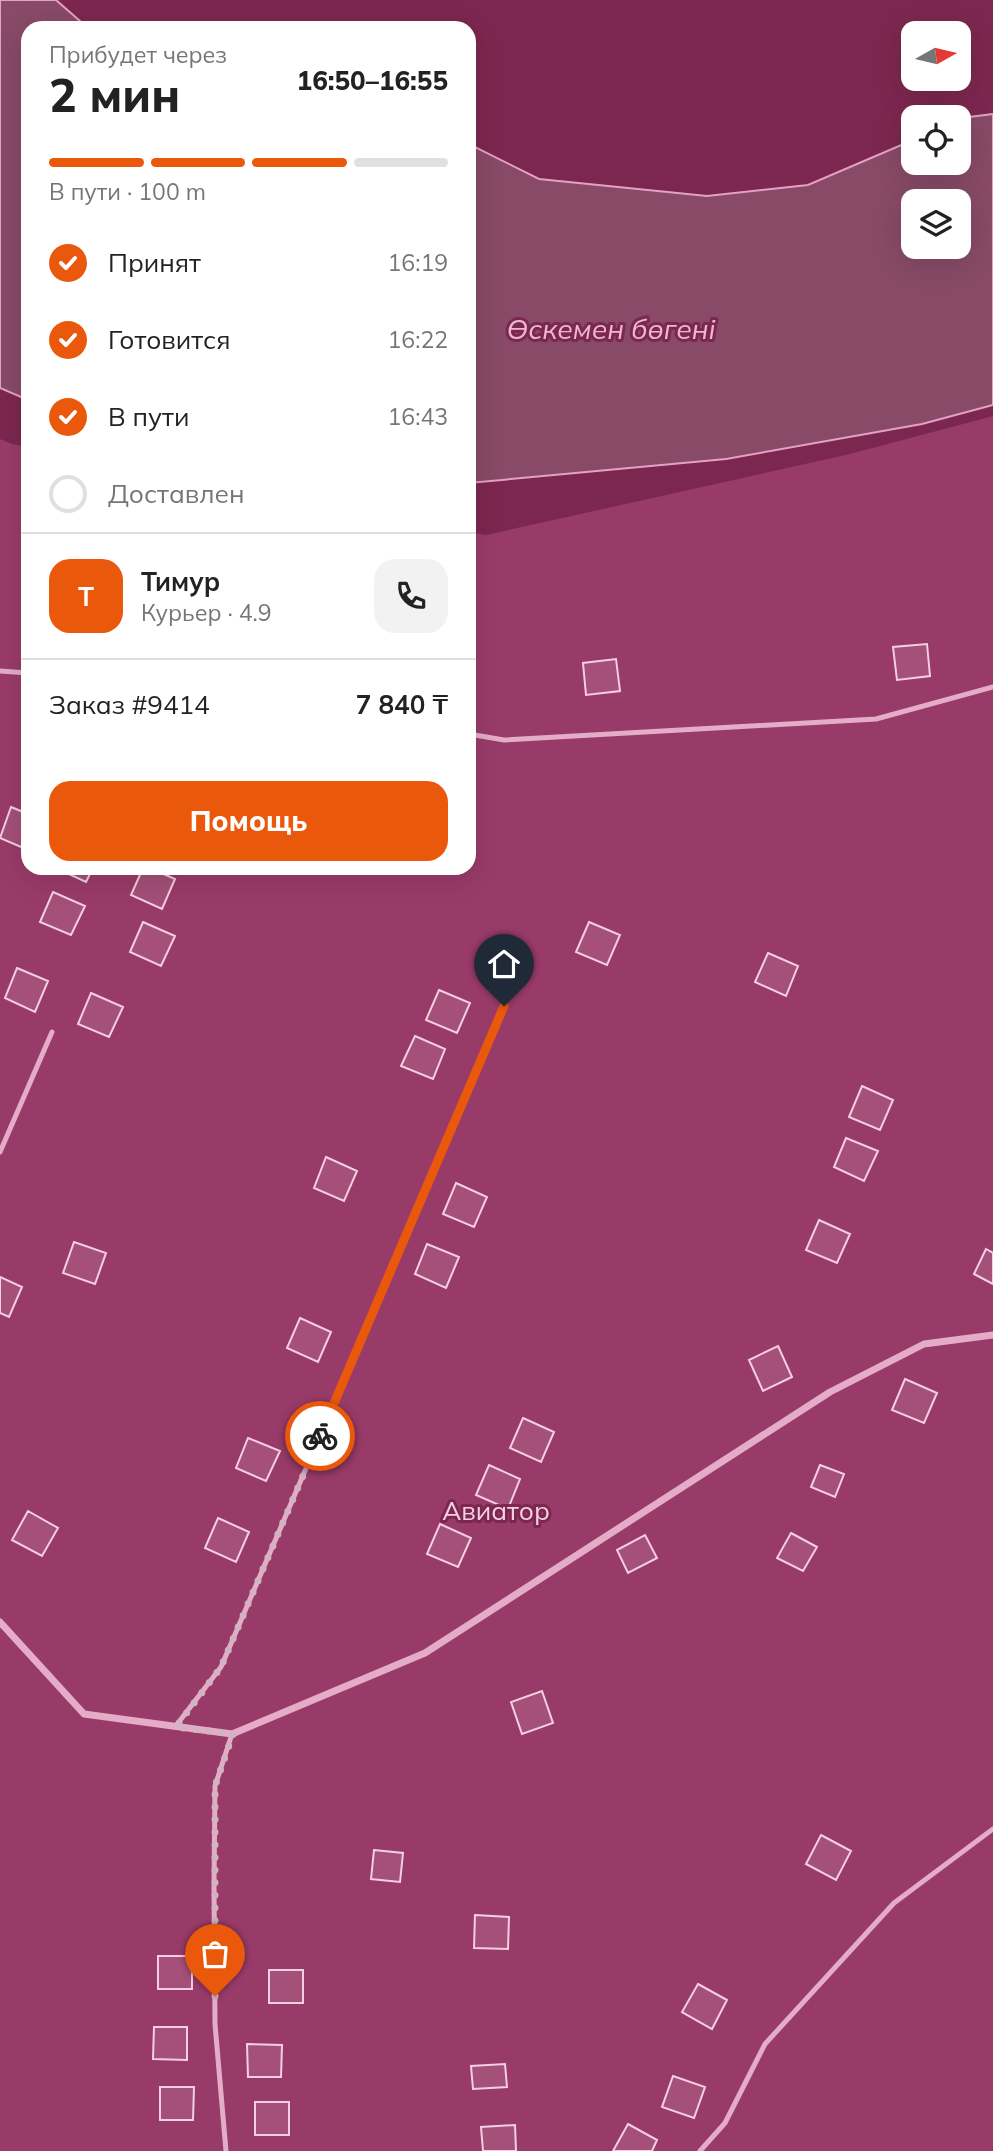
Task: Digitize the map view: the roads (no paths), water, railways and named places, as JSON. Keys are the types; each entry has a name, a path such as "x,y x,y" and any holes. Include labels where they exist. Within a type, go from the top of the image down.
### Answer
{"street":[{"path":"0,1622 83,1714 233,1734 425,1653 830,1392 924,1345 993,1335"}],"lane":[{"path":"0,671 21,672"},
{"path":"476,735 504,740 876,719 993,687"},
{"path":"176,1727 221,1667 504,1006"},
{"path":"0,1152 52,1032"},
{"path":"226,2151 215,2024 215,1786 233,1734"},
{"path":"700,2151 725,2123 765,2044 894,1903 993,1829"}],"water":[{"path":"0,0 56,0 80,21 21,21 21,397 0,388"},
{"name":"Өскемен бөгені","path":"993,114 993,405 922,424 726,459 476,482 476,148 539,179 707,196 808,185 901,145 901,175 971,175 971,117"}],"park label":[{"name":"Авиатор","path":"496,1510"}]}
